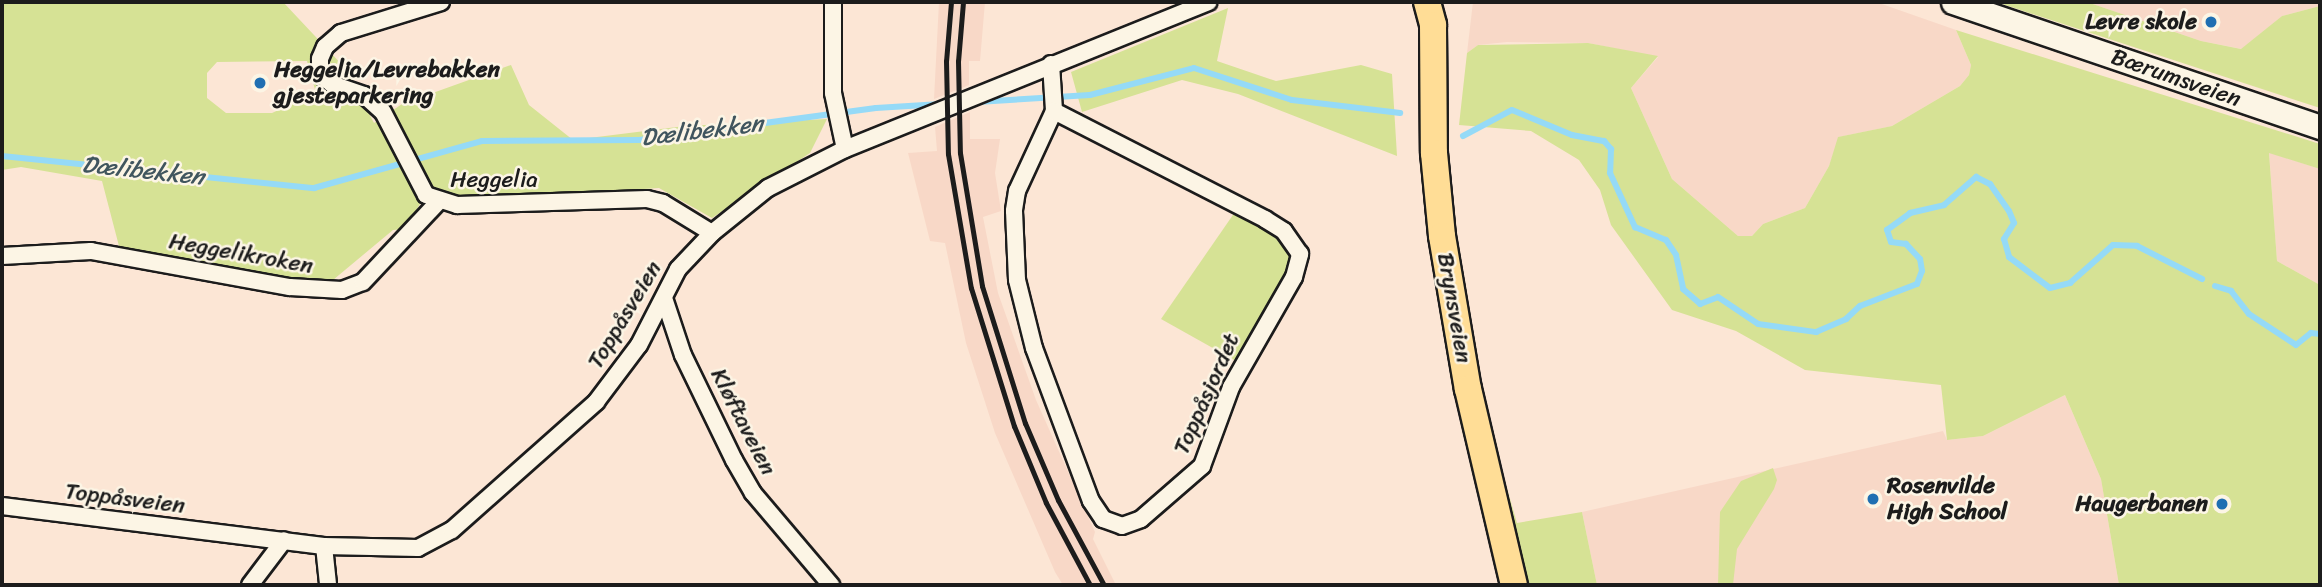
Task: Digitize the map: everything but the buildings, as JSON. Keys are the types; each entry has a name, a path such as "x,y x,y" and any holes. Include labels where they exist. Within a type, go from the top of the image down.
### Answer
{"main road":[{"name":"Bærumsveien","path":"1952,2 2320,127"},
{"name":"Brynsveien","path":"1433,10 1434,141 1441,236 1468,389 1514,585"}],"street":[{"name":"Heggelia","path":"441,2 354,29 325,47 320,74 345,91 364,95 383,112 432,199 500,205 647,199 663,203 712,233"},
{"path":"833,2 833,93 845,149"},
{"name":"Toppåsveien","path":"2,506 324,546 418,548 452,530 596,402 639,345 678,269 712,233 768,188 845,149 1208,2"},
{"name":"Toppåsjordet","path":"1051,64 1054,111 1017,191 1013,239 1017,280 1031,338 1091,501 1103,519 1122,526 1141,519 1202,466 1231,387 1294,277 1300,254 1284,231 1265,219 1054,111"},
{"name":"Heggelikroken","path":"2,256 91,251 289,287 342,289 363,282 432,199"},
{"name":"Kløftaveien","path":"664,298 683,355 753,493 831,585"},
{"path":"250,585 284,540"},
{"path":"324,546 328,585"}],"shaded area":[{"path":"939,2 985,2 980,61 969,61 969,85 934,99"},
{"path":"1473,2 1876,2 1956,30 1971,65 1969,75 1960,86 1892,126 1839,137 1829,166 1805,208 1763,224 1752,236 1738,236 1672,179 1631,88 1658,57 1588,43 1507,42 1478,45 1467,53"},
{"name":"Levre skole","path":"2087,2 2320,2 2320,6 2282,16 2242,49 2201,41"},
{"path":"970,112 970,139 1000,139 995,173 1001,211 983,217 998,293 1036,400 1095,532 1093,539 1116,585 1063,585 1055,572 995,433 966,343 945,243 930,241 908,153 937,151 935,127"},
{"path":"2269,152 2320,169 2320,285 2277,261"},
{"name":"Rosenvilde High School","path":"2065,395 2101,479 2119,585 1597,585 1582,512 1943,431 1947,440 1983,436"}],"green space":[{"path":"2,2 283,2 345,68 374,123 402,104 511,65 529,105 573,140 685,126 827,119 810,153 712,218 659,188 420,204 404,229 393,230 327,285 290,287 120,250 102,181 21,167 2,170","holes":["307,61 316,93 272,113 226,113 207,98 207,73 217,62"]},
{"path":"1996,2 2087,2 2201,41 2241,49 2282,16 2320,6 2320,108"},
{"path":"1228,8 1217,61 1276,81 1361,65 1392,74 1397,156 1238,94 1182,80 1082,112 1071,72"},
{"path":"1956,30 2320,144 2320,169 2269,153 2277,261 2320,285 2320,585 2119,585 2101,479 2065,395 1983,436 1947,440 1941,385 1805,370 1736,331 1672,310 1611,225 1600,190 1579,160 1531,131 1459,125 1467,53 1478,45 1588,43 1658,56 1631,88 1672,179 1738,236 1752,236 1763,224 1805,208 1829,166 1838,137 1892,126 1960,86 1969,75 1971,65"},
{"path":"1235,212 1269,226 1290,244 1290,268 1236,361 1161,319"},
{"path":"1480,395 1517,523 1582,512 1597,585 1526,585"},
{"path":"1773,468 1777,480 1774,489 1737,549 1733,585 1718,585 1720,512 1741,481"}],"waterway":[{"name":"Dælibekken","path":"977,102 1090,95 1194,68 1292,100 1400,113"},
{"name":"Dælibekken","path":"2,156 314,188 482,141 639,140 876,108 941,104"},
{"name":"Dælibekken","path":"1463,136 1512,110 1572,135 1604,141 1611,149 1610,173 1635,227 1666,240 1676,255 1683,289 1700,304 1718,297 1758,324 1816,332 1846,319 1860,306 1917,284 1922,271 1920,259 1906,244 1891,242 1887,230 1910,213 1944,205 1976,177 1990,184 2014,223 2004,239 2009,257 2050,288 2070,283 2113,245 2137,246 2202,279"},
{"name":"Dælibekken","path":"2215,286 2231,291 2249,314 2296,345 2311,333 2320,334"}],"railway":[{"path":"951,2 946,61 948,154 971,288 1014,426 1046,503 1090,585"},
{"path":"963,2 958,61 960,153 982,286 1025,423 1058,500 1104,585"}],"place":[{"name":"Levre skole","path":"2211,22"},
{"name":"Heggelia/Levrebakken gjesteparkering","path":"260,83"},
{"name":"Rosenvilde High School","path":"1873,499"},
{"name":"Haugerbanen","path":"2222,504"}]}
